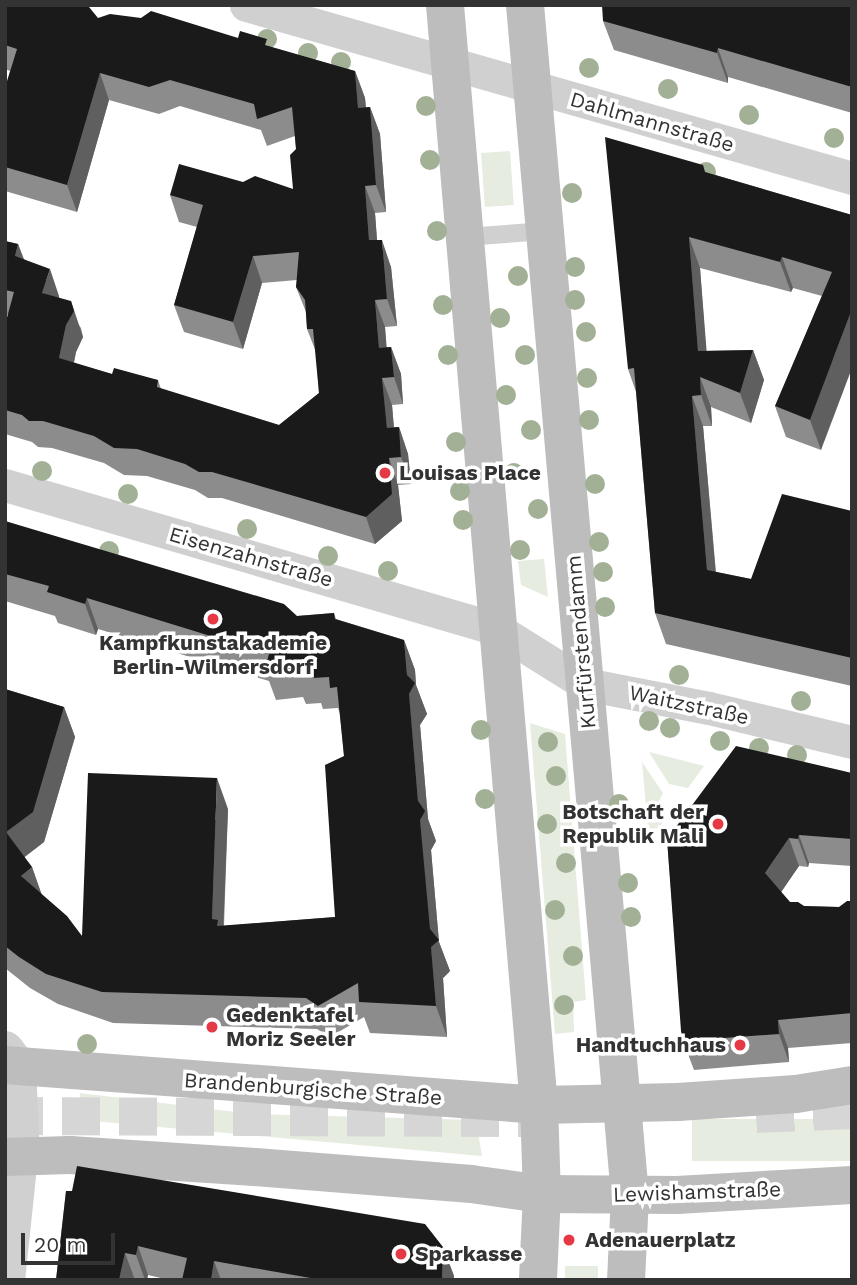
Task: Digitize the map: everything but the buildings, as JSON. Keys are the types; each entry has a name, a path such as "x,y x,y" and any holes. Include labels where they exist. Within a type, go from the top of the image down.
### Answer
{"main road":[{"path":"445,5 539,1105 542,1194 538,1280"},
{"name":"Kurfürstendamm","path":"525,5 630,1196 626,1280"},
{"name":"Brandenburgische Straße","path":"9,1060 539,1105 622,1103"},
{"path":"622,1103 796,1094 852,1085"},
{"path":"11,1150 471,1184 542,1194"},
{"name":"Lewishamstraße","path":"542,1194 630,1196 852,1185"}],"street":[{"name":"Dahlmannstraße","path":"246,5 852,178"},
{"name":"Eisenzahnstraße","path":"5,485 497,629"},
{"name":"Waitzstraße","path":"497,629 585,684 709,708 852,743"},
{"path":"8,1280 11,1150 9,1060"}],"lane":[{"path":"465,237 546,231"}],"shaded area":[{"path":"510,151 514,205 485,207 481,153"},
{"path":"544,559 548,597 521,585 518,561"},
{"path":"530,723 565,734 586,1000 573,1002 574,1032 555,1034"},
{"path":"649,752 704,766 688,788 669,784"},
{"path":"642,762 663,793 657,805 665,819 649,841"},
{"path":"80,1093 252,1114 476,1120 482,1156 82,1120"},
{"path":"692,1119 852,1119 852,1161 692,1161"},
{"path":"565,1266 598,1266 598,1280 565,1280"}],"tunnel":[{"path":"756,1114 852,1110"},
{"path":"5,1116 521,1118"}],"place":[{"name":"Louisas Place","path":"385,473"},
{"name":"Kampfkunstakademie Berlin-Wilmersdorf","path":"213,619"},
{"name":"Botschaft der Republik Mali","path":"718,824"},
{"name":"Gedenktafel Moriz Seeler","path":"212,1027"},
{"name":"Handtuchhaus","path":"740,1045"},
{"name":"Adenauerplatz","path":"569,1240"},
{"name":"Sparkasse","path":"401,1254"}]}
